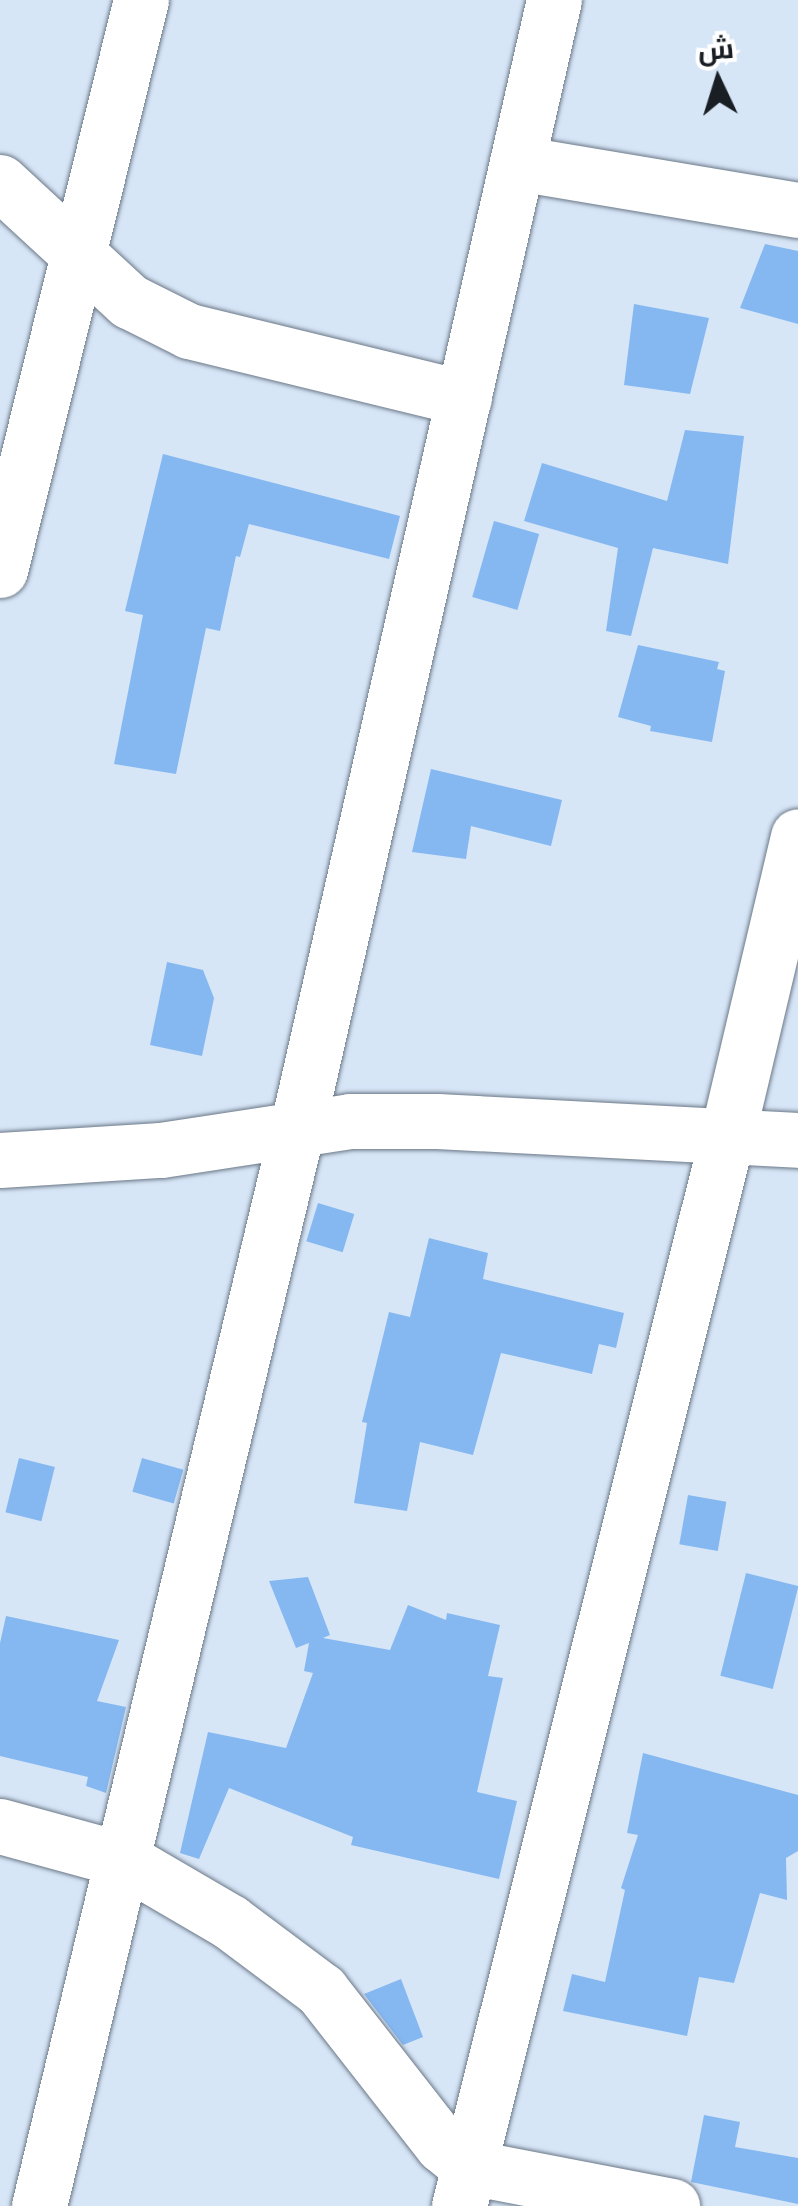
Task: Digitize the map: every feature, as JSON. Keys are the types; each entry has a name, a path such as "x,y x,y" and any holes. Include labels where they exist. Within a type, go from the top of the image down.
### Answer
{"street":[{"path":"0,570 141,0"},
{"path":"39,2206 298,1129 554,0"},
{"path":"517,162 798,210"},
{"path":"0,182 128,301 189,331 464,398"},
{"path":"464,2187 727,1138 798,836"},
{"path":"0,1160 161,1150 350,1121 437,1121 798,1140"},
{"path":"0,1826 124,1860 230,1922 321,1990 442,2145 464,2187"},
{"path":"464,2187 672,2206"}],"building":[{"path":"765,244 798,251 798,324 740,308"},
{"path":"634,304 709,318 690,394 624,385"},
{"path":"685,430 744,436 728,564 653,548 631,636 606,631 618,548 524,521 542,463 667,501"},
{"path":"163,454 400,516 389,559 249,524 240,557 236,556 220,631 206,628 176,774 114,764 143,615 125,611"},
{"path":"494,521 539,534 517,610 472,597"},
{"path":"638,645 719,662 717,669 725,671 712,742 650,731 651,726 618,717"},
{"path":"431,769 562,800 551,846 471,826 466,859 412,852"},
{"path":"167,962 203,970 214,998 202,1056 150,1045"},
{"path":"318,1203 354,1214 343,1252 306,1241"},
{"path":"429,1238 488,1253 483,1279 624,1313 616,1348 599,1344 592,1374 501,1353 473,1455 420,1442 407,1511 354,1503 367,1423 362,1422 389,1312 410,1317"},
{"path":"19,1458 55,1467 41,1521 5,1512"},
{"path":"142,1458 183,1470 174,1503 132,1492"},
{"path":"688,1495 726,1502 718,1551 679,1544"},
{"path":"746,1573 798,1586 773,1689 720,1676"},
{"path":"308,1577 330,1635 323,1638 390,1650 408,1605 446,1620 447,1613 500,1625 488,1676 503,1678 477,1792 517,1801 499,1879 351,1845 353,1837 229,1788 199,1859 180,1853 208,1732 286,1748 313,1673 304,1671 309,1643 296,1648 269,1581"},
{"path":"6,1616 119,1640 97,1701 126,1707 106,1793 86,1786 88,1777 0,1756 0,1643"},
{"path":"643,1753 798,1795 798,1851 786,1858 787,1900 760,1893 734,1983 699,1977 687,2036 563,2011 572,1974 605,1982 625,1890 621,1888 638,1835 627,1833"},
{"path":"401,1979 423,2037 403,2045 364,1994"},
{"path":"704,2115 740,2122 735,2147 798,2158 798,2204 691,2182"}]}
